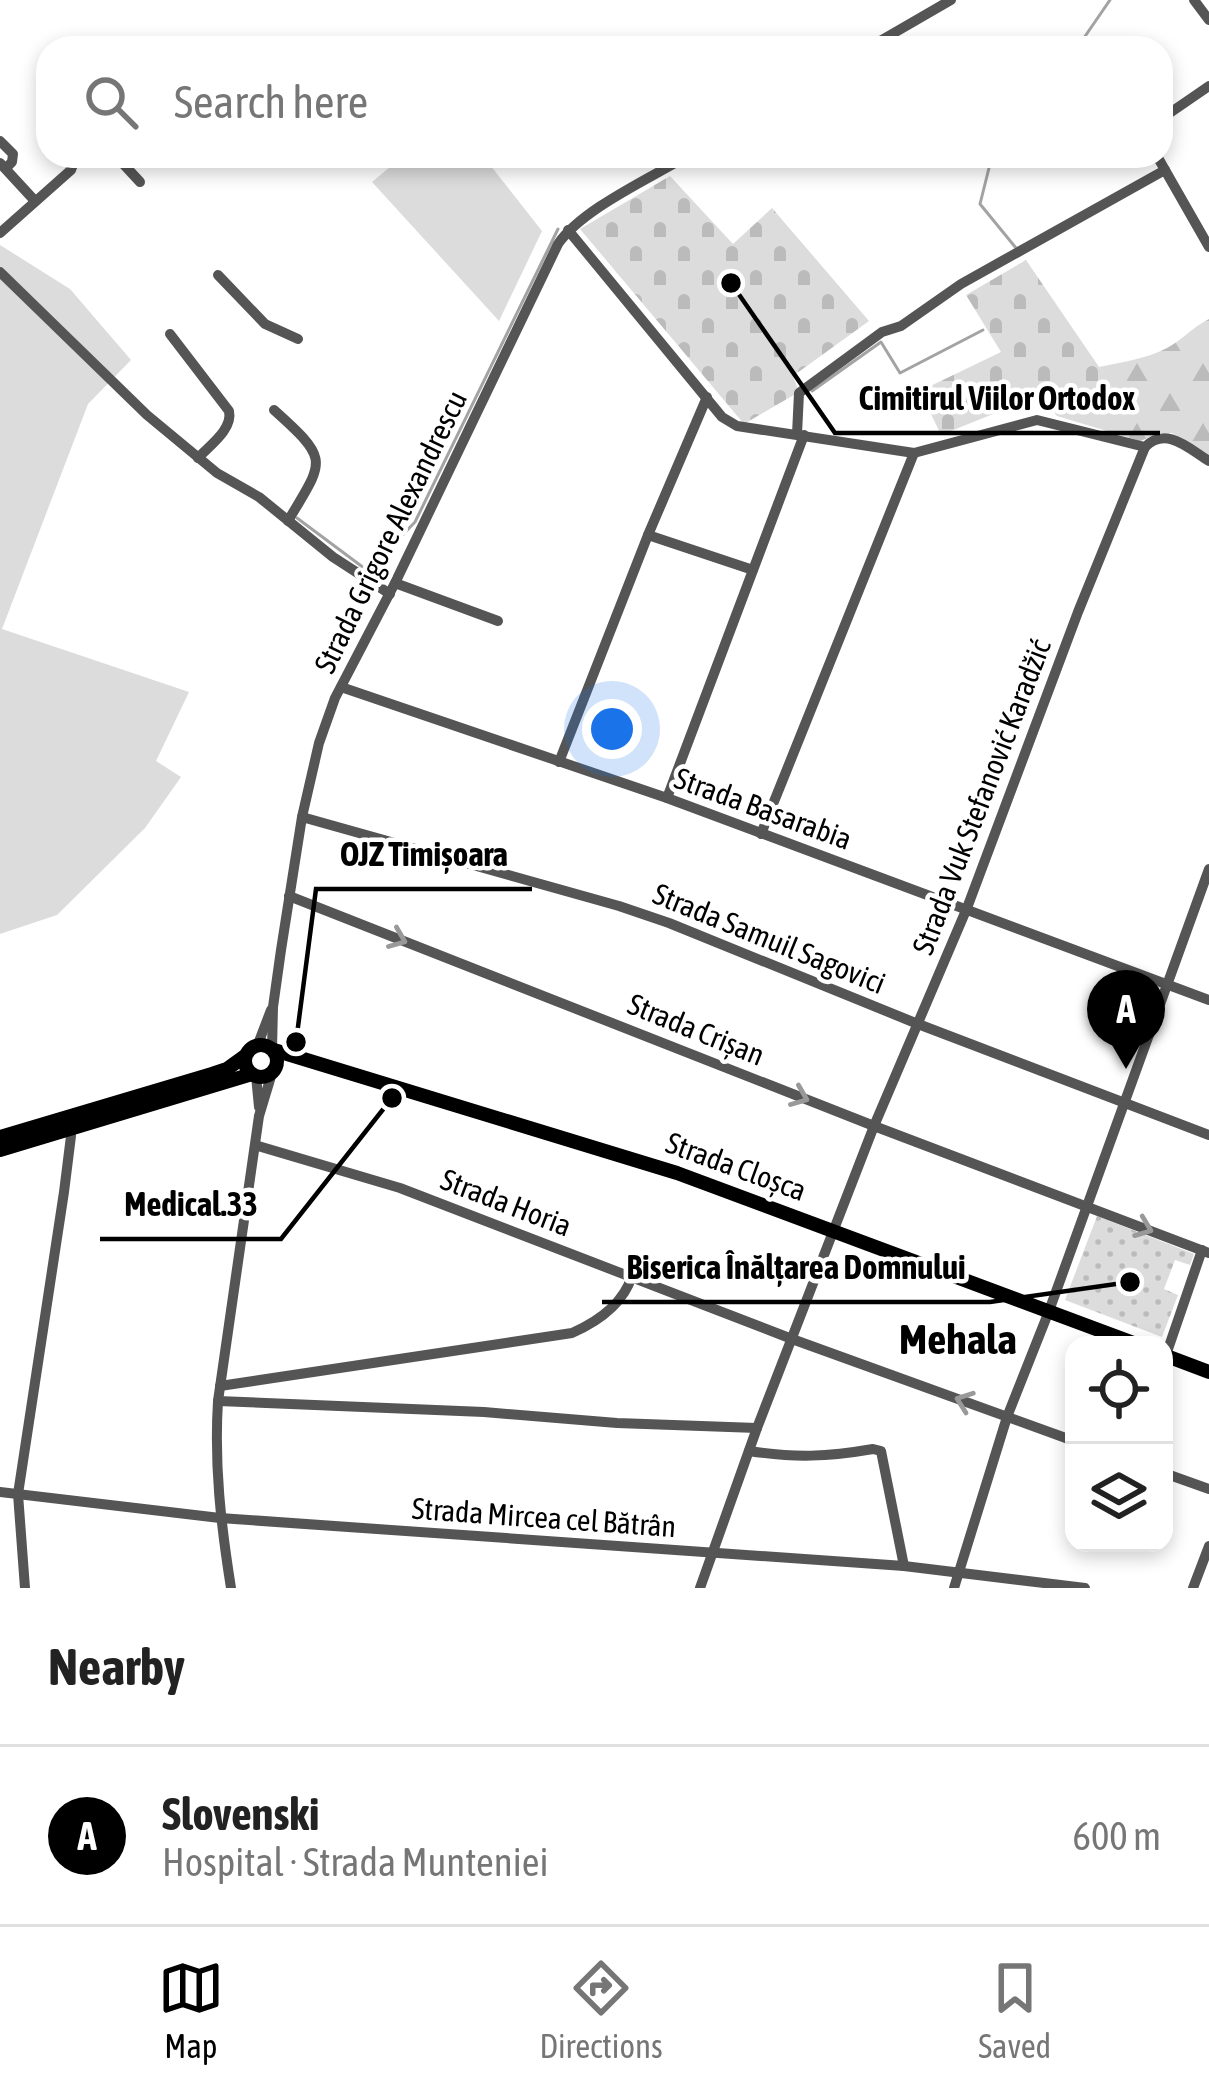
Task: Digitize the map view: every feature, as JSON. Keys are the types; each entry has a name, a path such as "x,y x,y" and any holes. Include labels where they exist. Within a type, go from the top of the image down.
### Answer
{"main road":[{"path":"0,1150 227,1069 250,1048 268,1048 278,1058 264,1073 246,1068 245,1056"},
{"name":"Strada Cloșca","path":"268,1048 611,1152 1115,1336"},
{"name":"Strada Cloșca","path":"69,1124 283,1064 308,1062"},
{"path":"0,1137 69,1124"},
{"path":"1173,1358 1209,1372"}],"street":[{"path":"889,36 951,0"},
{"path":"1194,0 1209,20"},
{"path":"1173,111 1209,86"},
{"path":"0,141 14,158 3,166 35,201"},
{"path":"0,233 72,168"},
{"path":"127,168 140,182"},
{"name":"Strada Grigore Alexandrescu","path":"268,1048 302,817 319,743 341,687 568,230 668,168"},
{"path":"667,798 801,435 799,392 882,332 901,326 962,284 1165,170 1209,247"},
{"path":"568,230 722,416 737,426 914,453 1037,419 1145,447 1155,438 1170,437 1209,461"},
{"path":"0,272 147,415 217,473 259,496 333,557 393,588 498,621"},
{"path":"218,275 265,324 298,339"},
{"path":"170,334 231,418 198,458"},
{"path":"559,762 707,397"},
{"path":"274,410 316,455 313,480 287,521"},
{"name":"Strada Vuk Stefanović Karadžić","path":"700,1588 874,1126 967,908 1145,447"},
{"path":"761,834 914,453"},
{"path":"648,535 753,570"},
{"name":"Strada Basarabia","path":"341,687 667,798 1209,1000"},
{"name":"Strada Samuil Sagovici","path":"302,817 670,923 1209,1135"},
{"path":"957,1588 1006,1417 1209,868"},
{"name":"Strada Crișan","path":"290,896 1206,1251"},
{"path":"1196,905 1209,910"},
{"path":"231,1588 220,1518 218,1401 264,1073"},
{"path":"25,1588 18,1494 64,1192 69,1124"},
{"name":"Strada Horia","path":"255,1145 400,1188 1065,1438"},
{"path":"1172,1336 1206,1251"},
{"path":"220,1386 572,1334 616,1304 632,1276"},
{"path":"218,1401 757,1428"},
{"path":"749,1451 823,1457 881,1451 904,1566"},
{"path":"1173,1476 1209,1489"},
{"name":"Strada Mircea cel Bătrân","path":"0,1492 220,1518 904,1566 1085,1588"},
{"path":"1193,1588 1209,1546"}],"green space":[{"path":"389,168 492,168 542,231 499,321 372,182"},
{"path":"670,176 733,244 772,208 869,321 793,376 799,392 744,424 580,229"},
{"path":"0,245 70,289 131,360 88,404 2,629 189,692 156,761 181,777 145,828 57,915 0,934"},
{"path":"1026,260 1112,386 1082,407 1063,392 1043,394 941,435 920,391 1001,352 966,295"},
{"path":"1209,319 1209,455 1172,433 1140,441 1057,416 1040,396 1112,387 1099,367 1159,352"},
{"path":"1097,1216 1194,1254 1190,1265 1175,1260 1164,1289 1178,1295 1162,1336 1065,1300"}],"waterway":[{"path":"1085,36 1110,0"},
{"path":"989,168 980,204 1016,248"},
{"path":"297,518 368,571 415,522 558,229"},
{"path":"812,391 881,342 900,373 983,330"}],"place":[{"name":"Cimitirul Viilor Ortodox","path":"731,283"},
{"name":"OJZ Timișoara","path":"296,1042"},
{"name":"Slovenski","path":"1126,1069"},
{"name":"Medical.33","path":"392,1098"},
{"name":"Biserica Înălțarea Domnului","path":"1130,1282"}],"district":[{"name":"Mehala","path":"958,1339"}]}
